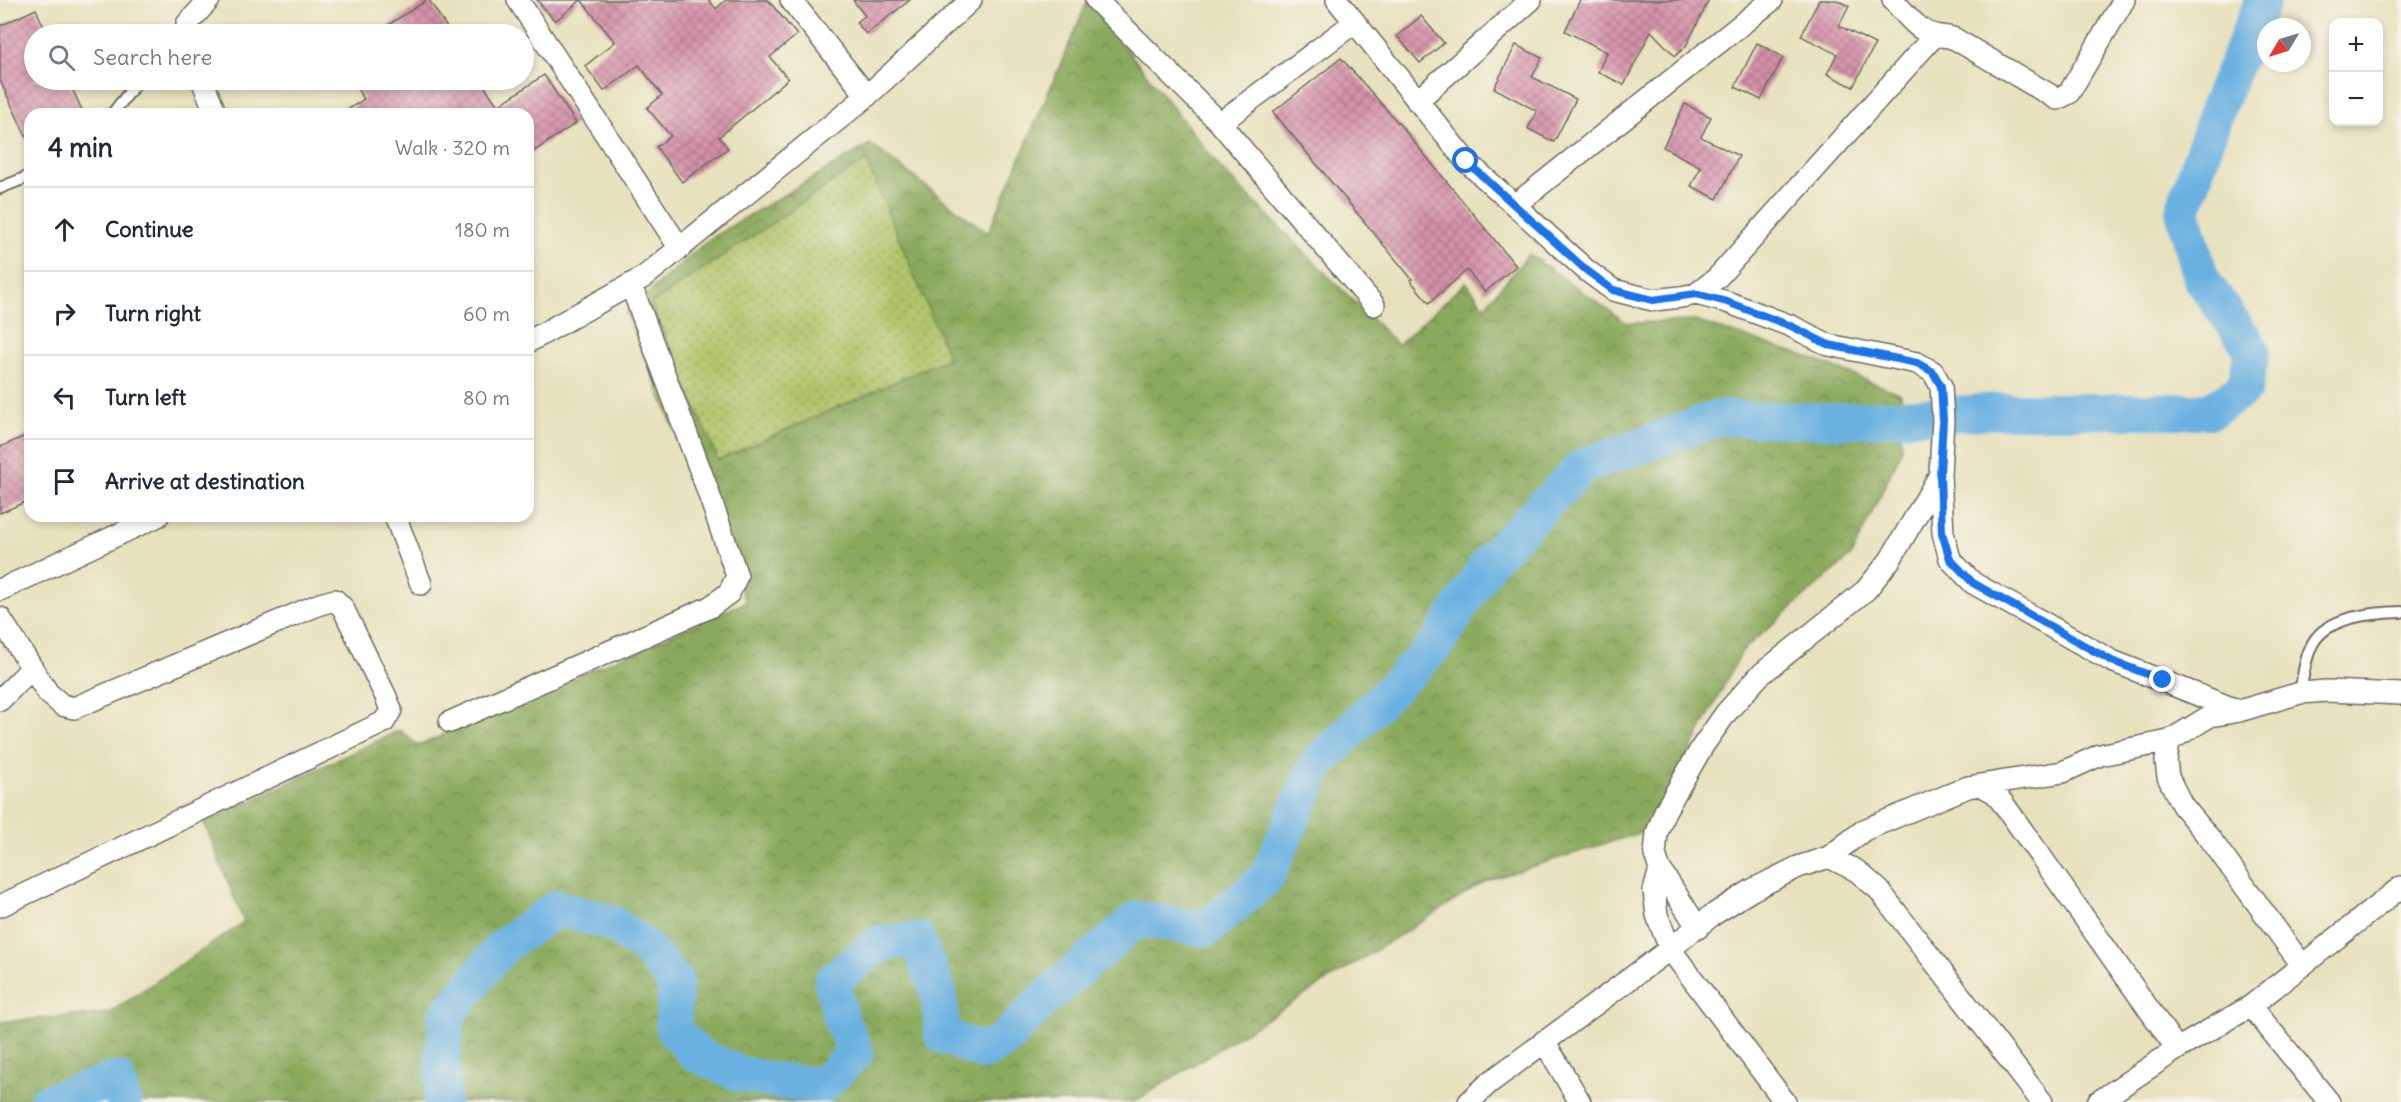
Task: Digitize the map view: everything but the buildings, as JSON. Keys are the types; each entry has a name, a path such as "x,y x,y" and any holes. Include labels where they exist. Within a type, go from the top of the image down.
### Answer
{"street":[{"path":"190,24 209,0"},
{"path":"518,0 534,24"},
{"path":"790,0 867,96"},
{"path":"534,339 644,277 867,96 970,0"},
{"path":"1096,0 1220,123 1374,305"},
{"path":"1337,0 1466,161 1586,270 1613,290 1653,300 1696,294 1727,302 1791,326 1829,345 1917,363 1933,372 1941,386 1942,533 1950,559 1973,583 2112,661 2239,711"},
{"path":"1417,100 1531,0"},
{"path":"1515,205 1772,0"},
{"path":"1893,0 1918,27 1935,35 1946,35 1955,39 2057,99 2069,93 2124,0"},
{"path":"1220,123 1355,22"},
{"path":"534,25 679,247"},
{"path":"1696,294 1717,278 1935,35"},
{"path":"206,90 214,108"},
{"path":"450,722 710,607 729,594 737,576 631,285"},
{"path":"1698,928 1660,869 1656,855 1657,832 1665,811 1726,713 1759,676 1866,590 1890,560 1940,474"},
{"path":"0,590 145,522"},
{"path":"397,522 421,584"},
{"path":"0,618 48,693 62,705 74,708 301,612 335,600 343,608 391,710 384,722 0,906"},
{"path":"0,700 32,668"},
{"path":"1469,1102 1489,1083 1711,916 1752,890 1798,867 1829,857 1864,830 1968,787 2063,772 2100,755 2169,741 2210,716 2239,711 2300,693 2327,691 2401,694"},
{"path":"2169,741 2166,761 2168,777 2182,805 2211,840 2302,965"},
{"path":"1982,786 1994,792 2005,806 2176,1049"},
{"path":"1829,857 1857,871 1879,890 2042,1102"},
{"path":"1660,869 1653,891 1657,915 1670,949 1785,1102"},
{"path":"2098,1102 2176,1049 2251,1006 2401,887"},
{"path":"2251,1006 2329,1102"},
{"path":"1544,1041 1580,1102"}],"lane":[{"path":"117,108 131,90"},
{"path":"0,188 24,178"},
{"path":"2300,693 2304,668 2313,642 2337,621 2401,612"}],"green space":[{"path":"1088,0 1222,170 1398,345 1466,282 1484,307 1529,254 1627,323 1695,321 1808,357 1901,394 1901,452 1851,556 1742,651 1649,830 1486,881 1134,1102 0,1102 0,1022 109,1013 244,922 204,823 400,730 418,746 746,602 626,312 709,239 870,144 988,233","holes":["866,160 949,358 718,460 651,304"]},
{"path":"866,159 950,359 718,461 651,304"}],"waterway":[{"path":"442,1102 443,1051 447,1015 502,947 557,908 612,923 645,947 675,981 673,1029 696,1054 740,1074 777,1081 823,1085 856,1052 841,1020 832,981 878,944 917,939 939,994 942,1035 984,1052 1006,1039 1043,1000 1137,919 1206,929 1266,878 1317,764 1436,645 1490,560 1583,466 1718,418 1834,421 1998,411 2211,411 2245,388 2252,350 2201,278 2183,211 2218,106 2263,0"},
{"path":"46,1102 117,1079 124,1102"}],"route":[{"path":"1466,161 1586,270 1613,290 1653,300 1696,294 1727,302 1791,326 1829,345 1865,354 1894,357 1917,363 1933,372 1941,386 1942,533 1950,559 1973,583 2112,661 2163,680"}]}
